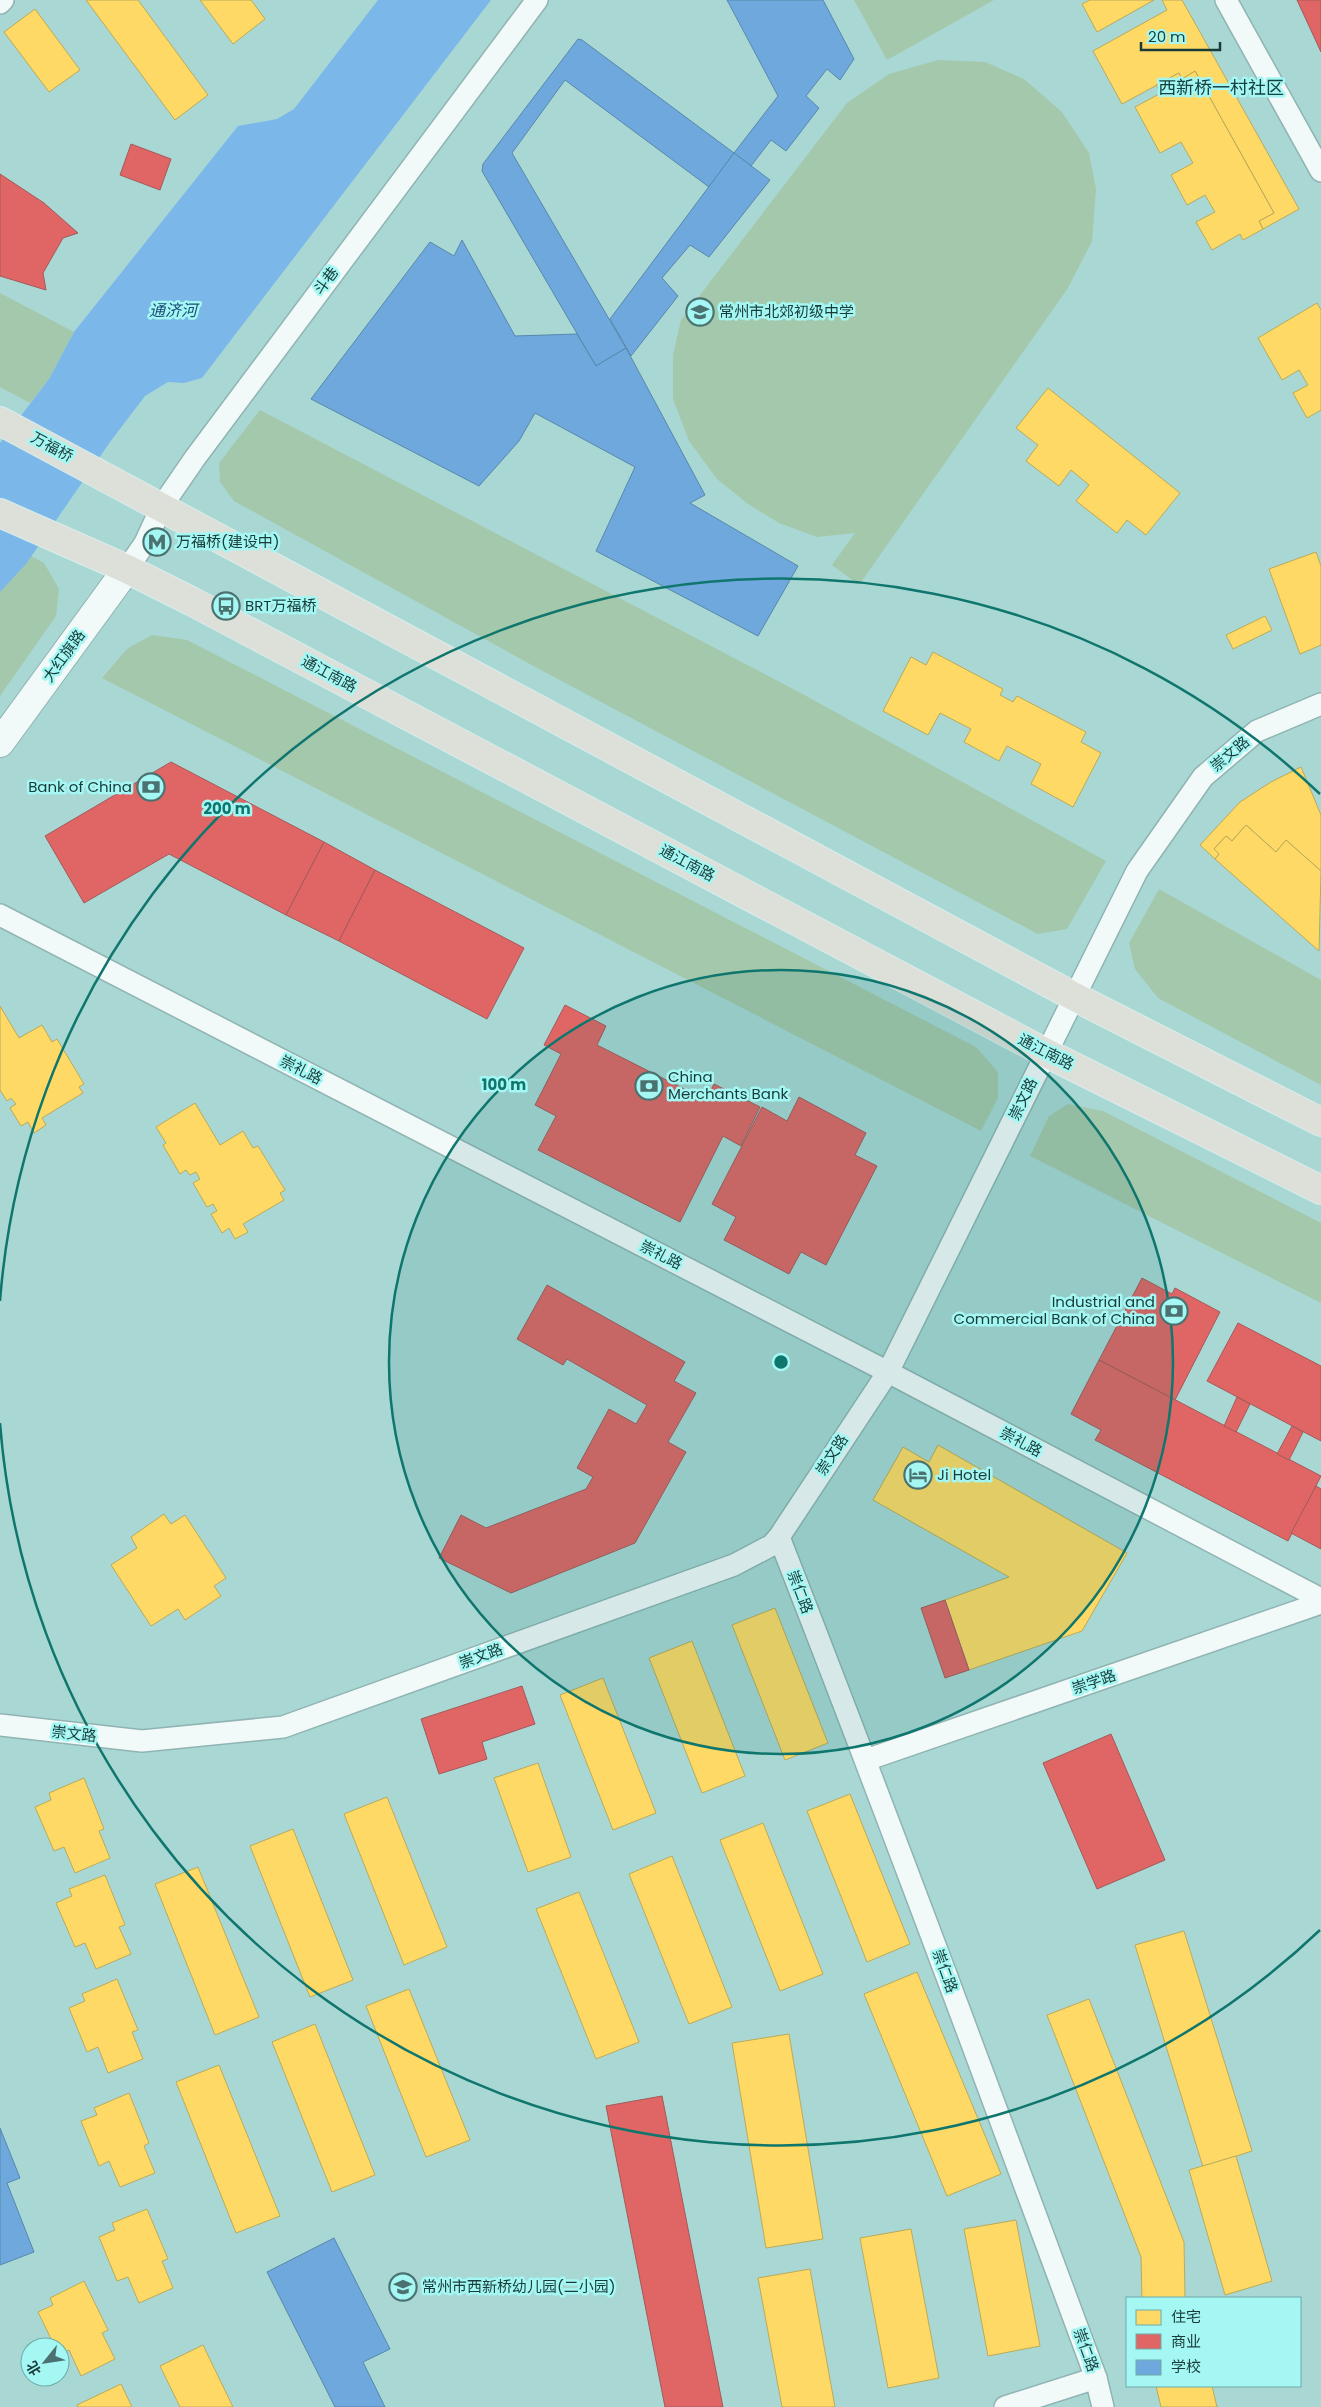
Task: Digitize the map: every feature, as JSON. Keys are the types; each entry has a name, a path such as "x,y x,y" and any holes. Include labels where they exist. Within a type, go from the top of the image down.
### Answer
{"main road":[{"name":"万福桥","path":"3,422 162,506"},
{"path":"162,506 1073,996 1321,1122"},
{"name":"通江南路","path":"0,513 128,569 191,600 1046,1053 1321,1190"}],"street":[{"name":"斗巷","path":"128,569 145,543 162,506 537,0"},
{"path":"1226,0 1321,171"},
{"name":"大红旗路","path":"0,743 128,569"},
{"name":"崇文路","path":"0,1725 142,1741 283,1727 734,1566 772,1545 888,1372 1073,996 1137,871 1203,777 1258,731 1321,704"},
{"name":"崇礼路","path":"0,915 888,1372 1321,1599"},
{"name":"崇仁路","path":"779,1537 866,1760 1096,2378 1103,2407"},
{"name":"崇学路","path":"866,1760 1321,1603"},
{"path":"1004,2407 1096,2378"}],"green space":[{"path":"854,0 994,0 887,60"},
{"path":"938,60 985,62 1024,79 1062,112 1089,153 1096,189 1092,241 1068,288 859,585 832,565 855,533 817,537 779,523 748,504 717,479 689,441 673,399 673,355 681,320 847,103 889,74"},
{"path":"0,293 74,332 49,379 30,403 0,387"},
{"path":"260,410 797,691 1106,861 1067,929 1038,934 539,669 234,501 220,482 219,463"},
{"path":"0,540 44,563 59,589 56,616 0,696"},
{"path":"152,635 187,640 976,1047 998,1072 998,1098 981,1131 102,678 128,648"},
{"path":"1159,889 1321,980 1321,1085 1158,998 1135,969 1129,943"},
{"path":"1068,1104 1103,1111 1321,1223 1321,1303 1030,1156 1049,1116"}],"water":[{"name":"通济河","path":"378,0 491,0 202,378 184,383 168,382 145,396 110,442 26,564 0,592 0,443 49,379 74,332 238,126 277,119 294,109"}],"building: 住宅":[{"path":"86,0 138,0 208,95 175,120"},
{"path":"200,0 251,0 265,19 233,44"},
{"path":"1090,0 1154,0 1097,32 1082,4"},
{"path":"1162,0 1182,0 1299,209 1263,229 1259,221 1274,213 1195,71 1182,79 1179,73 1122,104 1093,51 1167,10"},
{"path":"35,9 80,70 49,92 4,32"},
{"path":"1195,71 1274,213 1259,221 1263,229 1243,240 1240,234 1212,250 1196,222 1215,212 1205,195 1187,205 1171,175 1193,163 1181,142 1160,153 1135,107 1161,93 1156,85 1179,73 1182,79"},
{"path":"1317,303 1321,310 1321,410 1307,418 1293,393 1308,385 1299,370 1282,380 1258,338"},
{"path":"1048,388 1180,493 1146,535 1127,520 1117,533 1076,501 1089,485 1071,470 1059,486 1026,461 1038,445 1016,428"},
{"path":"1316,552 1321,566 1321,645 1300,654 1269,569"},
{"path":"1265,616 1272,630 1233,649 1226,635"},
{"path":"933,652 1003,689 1000,695 1013,702 1017,696 1086,732 1081,742 1101,753 1073,807 1031,784 1041,764 1007,746 999,761 964,742 971,729 940,713 928,735 883,711 911,657 926,665"},
{"path":"1301,767 1321,815 1321,871 1286,840 1276,852 1246,825 1232,841 1226,836 1214,849 1219,854 1215,859 1200,845 1240,802 1271,782"},
{"path":"1246,825 1276,852 1286,840 1321,871 1319,951 1215,859 1219,854 1214,849 1226,836 1232,841"},
{"path":"0,1006 19,1038 42,1025 52,1042 57,1039 84,1084 79,1087 83,1093 42,1118 46,1125 34,1133 28,1122 21,1126 10,1108 16,1104 11,1098 7,1101 0,1090"},
{"path":"195,1103 220,1145 243,1131 253,1148 258,1146 285,1190 280,1193 284,1200 243,1224 248,1232 235,1239 229,1228 222,1233 211,1214 217,1211 213,1204 207,1207 193,1183 200,1179 196,1172 190,1175 186,1170 180,1174 163,1145 166,1143 156,1127"},
{"path":"938,1445 1127,1553 1082,1631 969,1670 945,1600 1009,1577 873,1500 903,1447 929,1462"},
{"path":"164,1514 171,1524 185,1515 226,1578 214,1586 221,1596 185,1620 178,1609 151,1626 111,1565 137,1548 131,1537"},
{"path":"775,1608 828,1743 785,1760 732,1625"},
{"path":"692,1641 745,1776 702,1793 649,1658"},
{"path":"603,1678 656,1813 613,1830 560,1695"},
{"path":"538,1763 571,1857 528,1872 494,1778"},
{"path":"84,1778 104,1829 99,1831 110,1858 75,1873 64,1847 54,1851 35,1807 51,1800 49,1793"},
{"path":"850,1794 910,1944 867,1962 807,1811"},
{"path":"387,1797 447,1947 404,1965 344,1814"},
{"path":"763,1823 823,1974 780,1991 720,1840"},
{"path":"293,1829 353,1980 310,1997 250,1846"},
{"path":"672,1856 732,2007 689,2024 629,1874"},
{"path":"198,1867 259,2017 215,2035 155,1884"},
{"path":"105,1875 125,1925 119,1927 131,1954 96,1969 85,1943 75,1947 56,1903 72,1896 69,1889"},
{"path":"579,1892 639,2042 596,2059 536,1909"},
{"path":"1184,1931 1252,2151 1203,2167 1135,1945"},
{"path":"917,1972 1001,2174 947,2196 864,1994"},
{"path":"117,1979 138,2030 132,2032 143,2059 108,2073 98,2047 87,2052 69,2008 85,2001 82,1994"},
{"path":"409,1989 470,2140 426,2157 366,2006"},
{"path":"1089,1999 1184,2242 1185,2297 1142,2297 1141,2257 1047,2015"},
{"path":"315,2024 375,2175 332,2192 272,2042"},
{"path":"789,2034 823,2239 766,2248 732,2043"},
{"path":"219,2065 280,2216 236,2233 176,2082"},
{"path":"129,2093 149,2143 144,2146 155,2173 120,2187 109,2161 99,2166 81,2121 97,2115 94,2108"},
{"path":"1236,2156 1272,2281 1225,2295 1189,2170"},
{"path":"147,2209 168,2259 162,2261 173,2288 139,2303 128,2277 117,2281 99,2237 115,2230 112,2223"},
{"path":"1016,2220 1040,2346 988,2356 964,2229"},
{"path":"911,2229 939,2378 888,2388 860,2238"},
{"path":"810,2269 835,2407 782,2407 758,2278"},
{"path":"84,2281 108,2330 102,2333 115,2359 81,2376 70,2352 70,2337 50,2337 38,2312 53,2305 50,2298"},
{"path":"203,2345 233,2407 180,2407 160,2366"},
{"path":"121,2384 132,2407 78,2407 77,2405"},
{"path":"1156,2387 1212,2387 1217,2407 1161,2407"}],"building: 商业":[{"path":"1297,0 1321,0 1321,52"},
{"path":"131,144 171,159 160,190 120,175"},
{"path":"0,174 44,203 78,233 63,238 43,273 46,290 0,276"},
{"path":"171,762 324,842 286,915 169,854 84,903 45,836"},
{"path":"324,842 375,870 339,941 286,915"},
{"path":"375,870 524,948 487,1019 339,941"},
{"path":"565,1005 606,1026 597,1045 706,1100 714,1084 760,1107 741,1146 723,1136 680,1222 538,1150 556,1116 535,1105 561,1054 544,1045"},
{"path":"799,1097 866,1133 855,1155 877,1166 826,1265 801,1252 789,1274 724,1240 736,1217 712,1204 762,1107 787,1121"},
{"path":"1142,1278 1172,1294 1175,1288 1220,1312 1175,1400 1099,1360"},
{"path":"547,1285 685,1362 674,1381 696,1393 668,1442 686,1452 635,1543 511,1593 439,1558 461,1515 486,1528 586,1489 593,1477 577,1468 609,1409 636,1424 647,1405 567,1359 563,1365 517,1339"},
{"path":"1238,1323 1321,1366 1321,1441 1207,1381"},
{"path":"1099,1360 1321,1476 1288,1541 1095,1440 1101,1430 1071,1414"},
{"path":"1237,1397 1250,1404 1236,1432 1224,1426"},
{"path":"1292,1426 1303,1432 1289,1460 1277,1454"},
{"path":"1316,1486 1321,1489 1321,1549 1291,1533"},
{"path":"945,1600 969,1670 945,1678 921,1608"},
{"path":"522,1686 535,1724 482,1742 487,1759 439,1774 421,1719"},
{"path":"1111,1734 1165,1860 1097,1889 1043,1763"},
{"path":"662,2096 723,2407 665,2407 606,2106"}],"building: 学校":[{"path":"727,0 823,0 854,59 840,80 827,69 806,96 819,108 786,151 771,140 751,166 734,153 778,96"},
{"path":"578,39 582,40 734,153 709,187 565,80 512,153 626,348 596,366 482,171 483,164"},
{"path":"734,153 770,180 709,257 690,245 662,278 678,296 631,356 610,319"},
{"path":"462,240 515,336 577,334 596,366 626,348 705,495 690,503 798,566 758,636 596,551 635,467 535,413 519,441 479,486 311,399 430,242 454,256"},
{"path":"0,2128 20,2178 7,2183 34,2252 0,2265"},
{"path":"334,2238 390,2349 363,2362 385,2407 335,2407 267,2272"}],"place":[{"name":"常州市北郊初级中学","path":"700,312"},
{"name":"万福桥(建设中)","path":"157,542"},
{"name":"BRT万福桥","path":"226,606"},
{"name":"Bank of China","path":"151,787"},
{"name":"China Merchants Bank","path":"649,1086"},
{"name":"Industrial and Commercial Bank of China","path":"1174,1311"},
{"name":"Ji Hotel","path":"918,1475"},
{"name":"常州市西新桥幼儿园(二小园)","path":"403,2287"}],"district":[{"name":"西新桥一村社区","path":"1221,88"}]}
